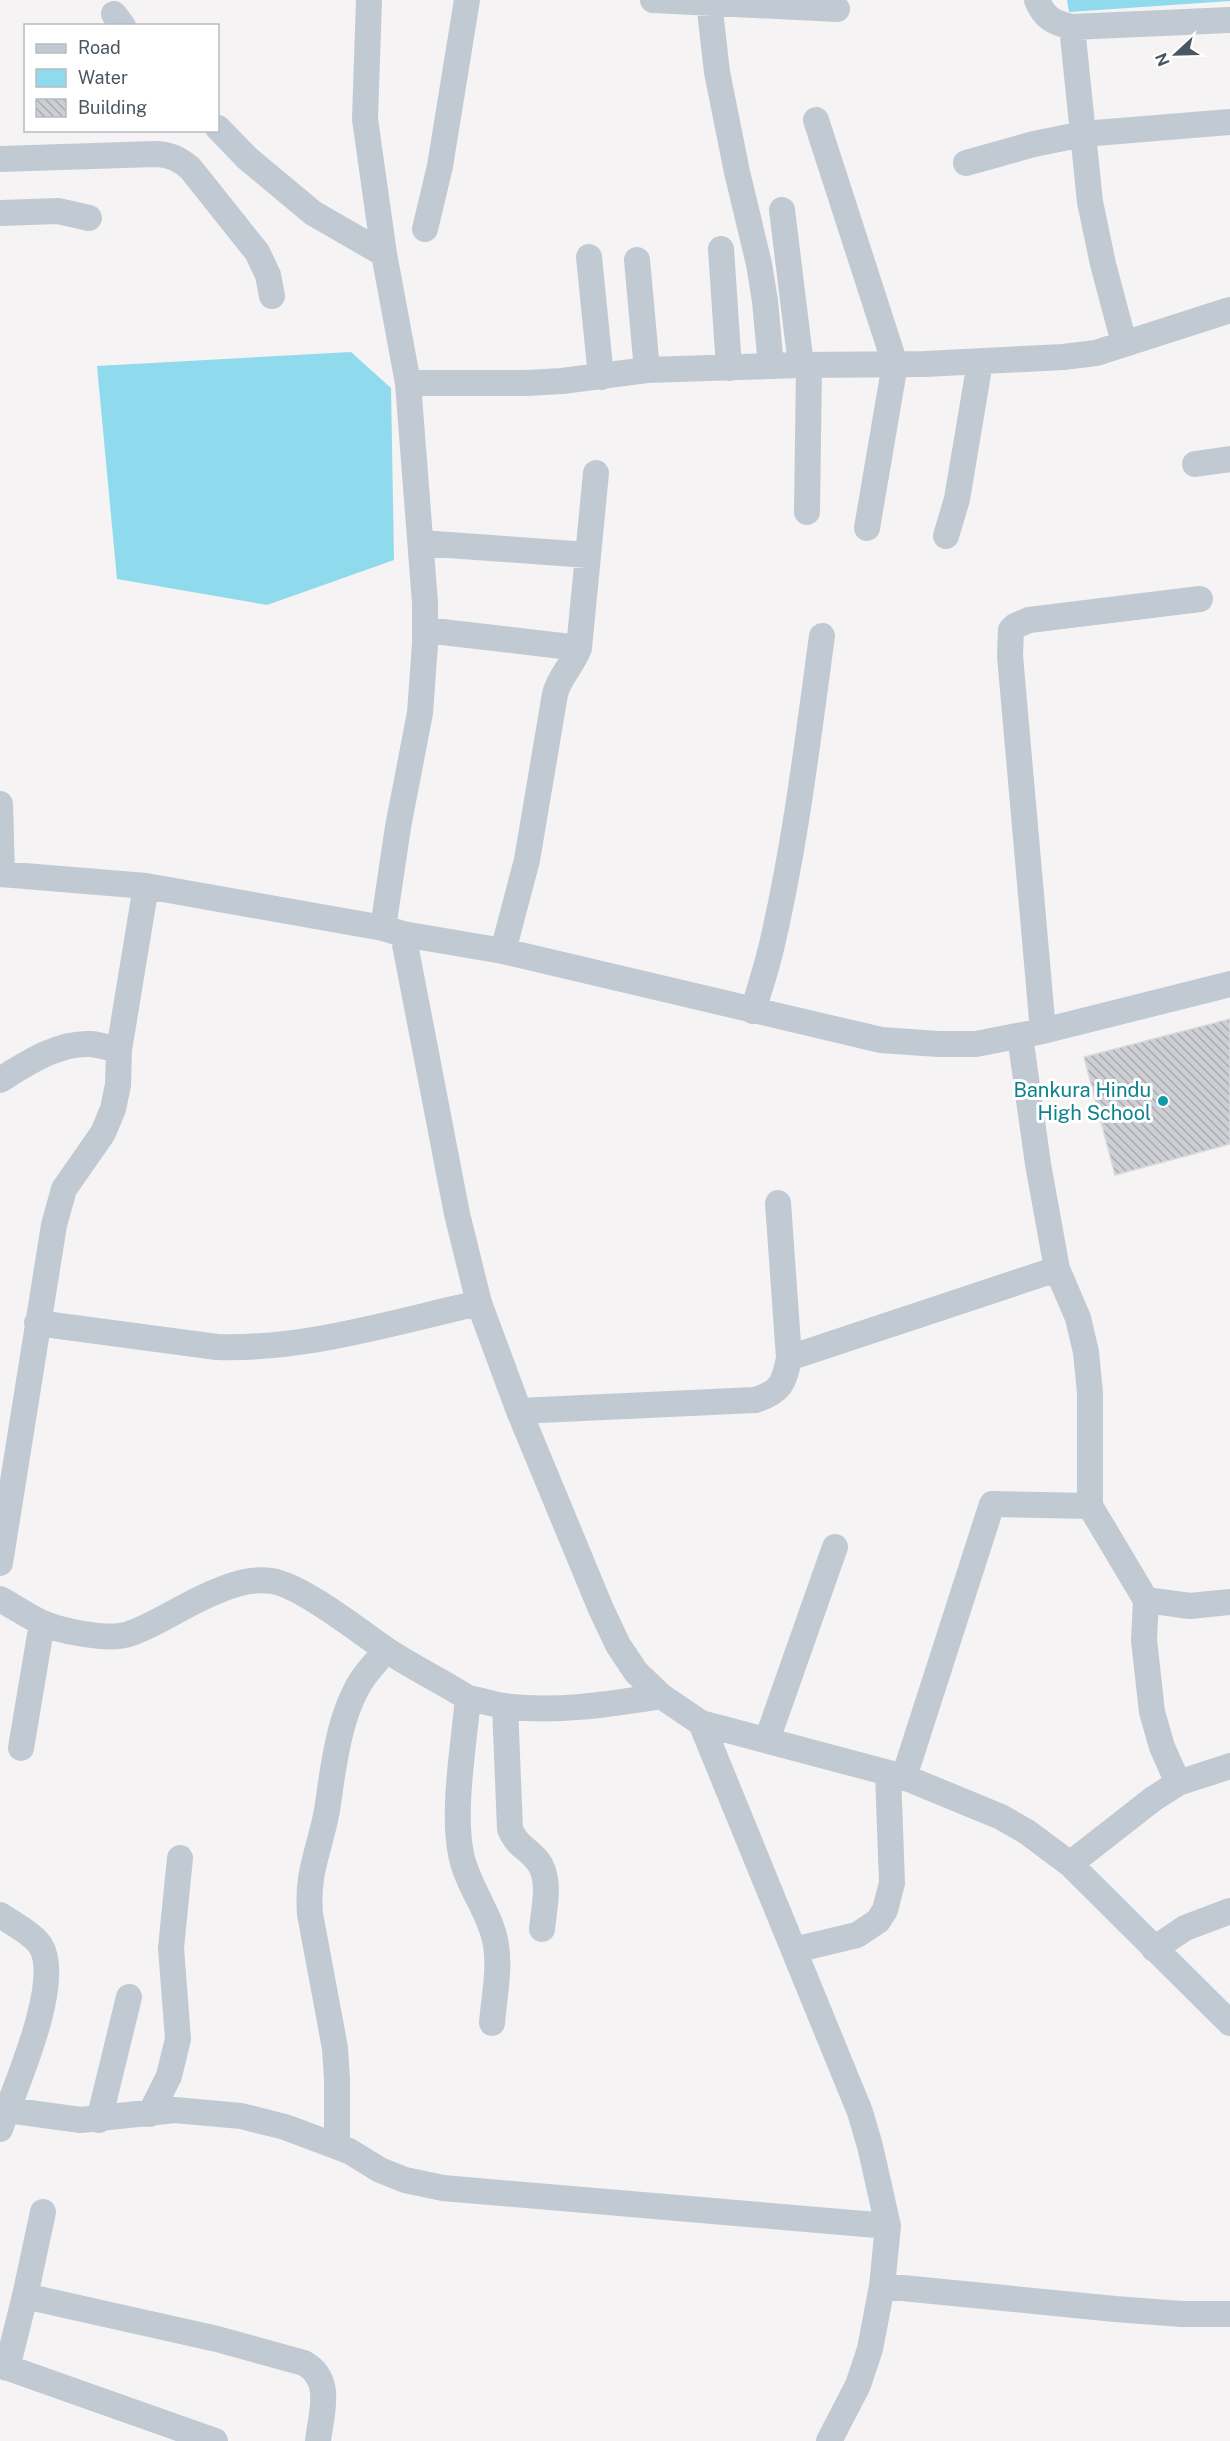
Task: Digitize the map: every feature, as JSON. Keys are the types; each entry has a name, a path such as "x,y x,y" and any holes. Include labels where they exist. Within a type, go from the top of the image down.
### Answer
{"street":[{"path":"369,0 365,119 384,254 408,383 421,543 425,630 420,713 398,827 393,931 478,1303 519,1411 618,1645 636,1672 661,1696 701,1723 896,1775 1001,1817 1027,1832 1070,1864 1230,2024"},
{"path":"424,229 442,156 466,0"},
{"path":"654,0 837,9"},
{"path":"1037,0 1047,17 1057,23 1072,27 1230,20"},
{"path":"709,2 717,72 737,172 759,264 771,366"},
{"path":"1072,27 1095,233 1124,343"},
{"path":"816,120 895,364 867,528"},
{"path":"966,163 1034,144 1083,134 1230,122"},
{"path":"219,129 247,158 313,213 384,254"},
{"path":"0,159 155,154 167,154 178,159 190,168 257,252 268,275 272,296"},
{"path":"782,210 805,365 807,512"},
{"path":"0,213 58,211 88,218"},
{"path":"721,249 729,368"},
{"path":"589,257 601,377"},
{"path":"637,260 647,370"},
{"path":"408,383 527,383 601,377 647,370 980,362 1063,357 1096,352 1230,310"},
{"path":"946,537 957,500 980,362"},
{"path":"1195,464 1230,459"},
{"path":"503,951 527,860 557,686 576,657 579,648 596,472"},
{"path":"421,543 588,555"},
{"path":"1178,1783 1161,1747 1152,1712 1144,1640 1146,1600 1090,1506 1090,1393 1086,1352 1078,1318 1057,1269 1038,1164 1009,638 1015,626 1029,620 1200,600"},
{"path":"425,630 579,648"},
{"path":"753,1011 773,942 786,878 798,810 822,636"},
{"path":"0,804 1,874 146,886 503,951 880,1040 976,1044 1032,1033 1230,984"},
{"path":"0,1563 37,1323 58,1205 64,1190 103,1133 113,1109 118,1085 119,1050 146,886"},
{"path":"0,1080 29,1062 58,1050 91,1044 119,1050"},
{"path":"519,1411 755,1400 771,1395 785,1378 789,1358 777,1203"},
{"path":"789,1358 1057,1269"},
{"path":"37,1323 217,1347 245,1348 328,1336 478,1303"},
{"path":"794,1950 857,1935 878,1920 885,1910 892,1882 896,1775 992,1504 1090,1506"},
{"path":"767,1740 835,1547"},
{"path":"0,1599 42,1623 95,1636 126,1635 144,1628 190,1602 241,1581 275,1581 354,1626 386,1650 468,1698 505,1706 582,1706 661,1696"},
{"path":"1146,1600 1190,1606 1230,1602"},
{"path":"21,1748 42,1623"},
{"path":"337,2146 335,2048 310,1914 309,1882 326,1818 332,1771 342,1727 363,1679 386,1650"},
{"path":"468,1698 459,1840 467,1876 496,1944 492,2023"},
{"path":"505,1706 510,1829 520,1846 537,1860 543,1870 545,1890 542,1929"},
{"path":"701,1723 860,2112 888,2226 882,2286 870,2349 858,2385 829,2441"},
{"path":"1070,1864 1153,1799 1178,1783 1230,1766"},
{"path":"150,2114 169,2076 178,2039 171,1948 180,1858"},
{"path":"1154,1949 1185,1928 1230,1911"},
{"path":"0,1915 39,1943 46,1957 48,1973 40,2016 3,2120 99,2120 175,2110 241,2116 285,2127 337,2146 380,2170 405,2180 443,2188 888,2226"},
{"path":"99,2120 129,1997"},
{"path":"43,2212 25,2296 3,2366 215,2441"},
{"path":"882,2286 1116,2309 1182,2314 1230,2314"},
{"path":"25,2296 217,2339 304,2363 315,2369 323,2384 318,2441"}],"water":[{"path":"1067,0 1230,0 1230,1 1069,12"},
{"path":"351,352 391,388 394,560 267,605 117,579 97,366"}],"building":[{"name":"Bankura Hindu High School","path":"1230,1019 1230,1144 1115,1175 1084,1057"}],"place":[{"name":"Bankura Hindu High School","path":"1163,1101"}]}
